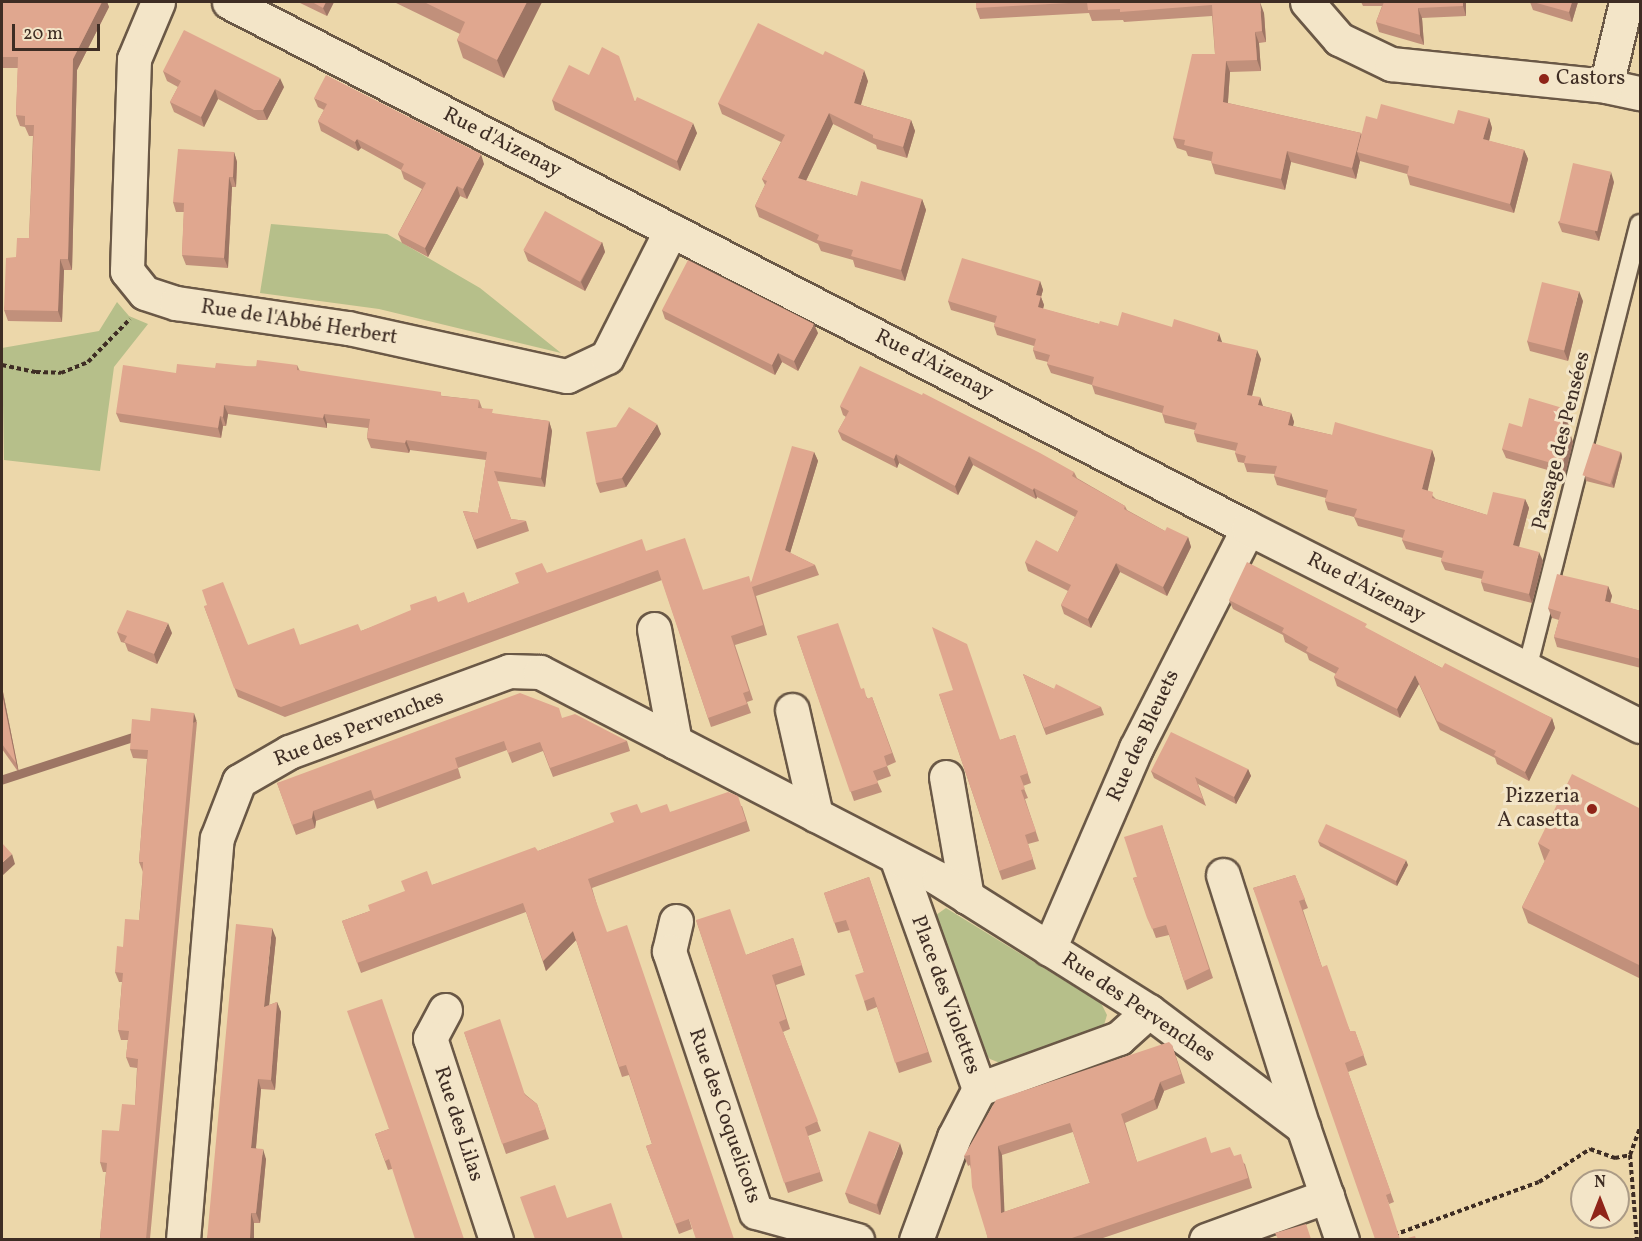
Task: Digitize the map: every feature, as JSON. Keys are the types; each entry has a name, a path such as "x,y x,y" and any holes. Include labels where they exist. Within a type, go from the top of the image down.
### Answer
{"street":[{"path":"145,293 127,271 134,59 158,2"},
{"name":"Rue d'Aizenay","path":"229,2 1248,528 1641,726"},
{"path":"1307,2 1339,39 1391,64 1606,86 1641,93"},
{"path":"1606,86 1626,2"},
{"name":"Rue de l'Abbé Herbert","path":"145,293 176,303 348,328 567,376 608,357 671,230"},
{"name":"Rue des Bleuets","path":"1049,949 1136,748 1248,528"},
{"path":"654,629 675,742"},
{"name":"Rue des Pervenches","path":"183,1239 217,838 239,781 289,752 509,672 540,672 896,857 968,897 1149,1011 1303,1127"},
{"path":"792,710 816,815"},
{"path":"946,777 968,897"},
{"name":"Place des Violettes","path":"896,857 979,1089 1119,1038 1149,1011"},
{"path":"1223,875 1303,1127 1342,1239"},
{"name":"Rue des Coquelicots","path":"676,921 669,951 756,1212 857,1239"},
{"name":"Rue des Lilas","path":"445,1010 430,1038 496,1239"},
{"path":"916,1239 954,1137 979,1089"},
{"path":"1206,1239 1327,1196"}],"lane":[{"name":"Passage des Pensées","path":"1527,669 1641,224"}],"path":[{"path":"2,365 36,372 61,373 88,362 127,323 145,293"},
{"path":"1637,1239 1630,1155 1641,1127"},
{"path":"1393,1235 1539,1182 1590,1149 1615,1158 1630,1155"}],"green space":[{"path":"271,224 387,234 480,288 561,353 379,309 260,293"},
{"path":"117,302 129,316 148,324 114,367 100,471 4,460 2,348 99,331"},
{"path":"946,908 1101,1003 1107,1015 1104,1025 1000,1063 990,1059 979,1048 936,915"}],"building":[{"path":"2,2 102,2 73,59 68,259 60,259 58,311 4,310 6,258 16,257 17,238 29,238 34,125 25,125 25,116 16,115 18,57 2,57"},
{"path":"312,2 326,2 323,8"},
{"path":"424,2 527,2 497,60 457,40 465,22"},
{"path":"976,2 1087,2 976,8"},
{"path":"1087,2 1260,2 1262,31 1255,32 1257,60 1226,61 1223,102 1361,133 1352,168 1287,151 1281,179 1211,163 1213,152 1184,145 1185,140 1173,138 1192,54 1215,54 1212,5 1120,12 1120,9 1088,10"},
{"path":"1384,2 1463,2 1463,6 1418,8 1420,35 1376,22"},
{"path":"1533,2 1572,2 1569,12"},
{"path":"758,23 823,55 825,51 864,70 854,103 911,120 903,147 873,138 873,135 829,113 798,178 857,196 861,181 922,199 901,270 851,256 853,250 817,240 819,235 755,206 767,181 762,179 785,135 718,103"},
{"path":"184,30 280,78 263,110 254,110 215,89 201,117 170,102 181,81 163,71"},
{"path":"602,47 619,56 635,102 637,97 693,123 677,161 552,100 569,65 589,75"},
{"path":"326,75 481,154 463,189 457,186 425,248 398,234 426,183 401,170 404,164 357,139 355,142 318,121 327,104 314,98"},
{"path":"1381,104 1454,124 1458,110 1489,118 1483,139 1524,150 1510,204 1407,175 1409,166 1357,152 1366,116 1377,119"},
{"path":"178,149 234,152 233,177 229,177 224,258 182,255 184,203 173,202"},
{"path":"1573,163 1611,172 1597,231 1559,222"},
{"path":"545,211 602,243 580,282 523,250"},
{"path":"962,258 1040,281 1036,295 1041,296 1038,307 1099,324 1100,321 1118,326 1122,312 1172,327 1174,319 1219,333 1217,341 1257,350 1247,395 1260,397 1258,405 1291,413 1288,425 1332,435 1335,422 1432,450 1422,489 1433,492 1432,498 1487,515 1493,492 1525,499 1513,545 1539,552 1529,594 1481,582 1484,571 1441,561 1444,551 1402,540 1405,530 1354,517 1357,509 1325,501 1328,490 1274,476 1277,466 1244,463 1246,456 1235,453 1238,443 1194,433 1197,423 1162,414 1164,406 1092,385 1094,377 1047,364 1050,355 1033,350 1036,339 994,326 997,316 948,301"},
{"path":"688,260 814,324 794,361 778,353 772,365 662,310"},
{"path":"1542,282 1579,291 1564,350 1527,341"},
{"path":"257,360 297,365 297,370 441,392 441,396 479,400 478,408 493,409 492,413 549,421 541,478 494,471 511,519 526,521 474,540 463,511 478,513 487,452 406,440 405,443 367,438 370,419 324,414 323,418 224,405 223,417 220,416 218,428 116,413 123,365 176,373 177,364 215,368 216,363 256,367"},
{"path":"860,366 922,395 923,393 1040,453 1074,472 1072,476 1125,506 1124,509 1165,531 1167,527 1188,537 1163,587 1116,563 1088,619 1061,605 1071,585 1025,562 1036,540 1058,552 1078,511 969,456 955,486 896,454 894,459 838,431 849,411 840,406"},
{"path":"1529,398 1566,409 1561,430 1570,433 1562,466 1502,449 1509,423 1522,427"},
{"path":"629,407 657,424 622,478 596,483 586,432 616,427"},
{"path":"1593,443 1621,452 1610,484 1582,475"},
{"path":"792,446 814,452 785,550 815,565 752,587 763,625 731,636 749,691 743,693 747,704 708,718 658,570 281,707 234,688 204,606 207,605 202,590 223,582 248,645 294,628 300,645 358,624 361,631 411,610 410,605 436,596 438,602 464,592 468,603 519,583 515,573 542,563 547,573 642,539 646,551 685,538 703,590 749,576 751,583"},
{"path":"1247,562 1367,624 1365,627 1442,668 1445,663 1552,718 1525,772 1494,755 1496,751 1437,721 1415,675 1397,709 1334,677 1339,668 1306,651 1308,647 1282,632 1284,628 1229,600"},
{"path":"1557,574 1608,586 1605,601 1641,611 1641,659 1554,637 1561,612 1548,608"},
{"path":"127,610 168,623 154,654 124,642 127,636 117,632"},
{"path":"838,623 861,689 864,688 867,699 872,697 892,753 884,756 887,766 873,771 878,783 850,792 797,636"},
{"path":"932,627 967,644 1000,740 1015,735 1028,773 1020,776 1025,789 1021,790 1036,831 1025,835 1033,859 999,871 939,694 953,690"},
{"path":"1023,674 1054,689 1056,684 1101,707 1044,728"},
{"path":"520,693 559,708 562,718 575,714 627,741 550,768 540,742 508,753 504,741 455,758 458,768 374,799 371,790 313,811 312,818 292,825 277,783"},
{"path":"2,694 16,763 2,744"},
{"path":"151,708 194,713 146,1239 100,1239 107,1163 100,1162 102,1130 119,1131 122,1104 135,1105 138,1059 126,1057 129,1031 118,1030 123,973 115,972 117,946 123,947 125,919 139,920 142,889 143,862 139,862 148,750 130,749 132,719 150,721"},
{"path":"1171,732 1248,769 1234,797 1195,777 1203,799 1151,771"},
{"path":"1572,774 1641,809 1641,966 1522,907 1550,850 1538,843"},
{"path":"728,792 738,796 746,821 588,879 607,932 627,925 734,1239 696,1239 689,1219 675,1224 646,1146 652,1144 626,1065 619,1067 573,931 543,961 523,903 357,963 342,921 370,911 368,905 405,891 401,881 427,871 432,885 535,847 538,851 614,822 610,813 637,804 641,813 667,804 670,812"},
{"path":"1326,824 1406,860 1396,881 1318,841"},
{"path":"1162,825 1209,969 1184,981 1166,925 1152,929 1147,918 1133,878 1137,877 1124,837"},
{"path":"2,843 12,854 2,863"},
{"path":"1295,875 1305,899 1299,901 1322,967 1327,965 1350,1031 1355,1031 1364,1055 1345,1063 1391,1193 1386,1195 1400,1239 1375,1239 1253,888"},
{"path":"869,877 928,1052 895,1063 874,997 864,1001 855,975 864,972 846,920 834,923 824,893"},
{"path":"730,909 746,955 793,938 802,965 772,975 786,1019 779,1022 818,1121 805,1127 820,1172 784,1183 696,920"},
{"path":"236,924 272,928 264,1007 277,1002 271,1080 258,1079 251,1148 263,1149 256,1213 251,1213 250,1239 207,1239"},
{"path":"382,999 464,1239 415,1239 389,1159 385,1161 375,1134 389,1129 347,1011"},
{"path":"500,1019 525,1095 537,1104 546,1129 502,1144 464,1032"},
{"path":"1169,1042 1181,1074 1160,1082 1154,1099 1121,1114 1137,1162 1206,1137 1211,1153 1230,1147 1234,1156 1241,1154 1248,1178 1069,1239 988,1239 972,1187 970,1155 964,1156 996,1100","holes":["1070,1123 1090,1183 1001,1213 998,1146"]},
{"path":"869,1131 900,1143 876,1204 845,1193"},
{"path":"555,1185 567,1218 611,1203 623,1239 535,1239 520,1197"},
{"path":"1306,1224 1311,1239 1278,1239 1275,1233"}],"place":[{"name":"Castors","path":"1544,79"},
{"name":"Pizzeria A casetta","path":"1592,809"}]}
